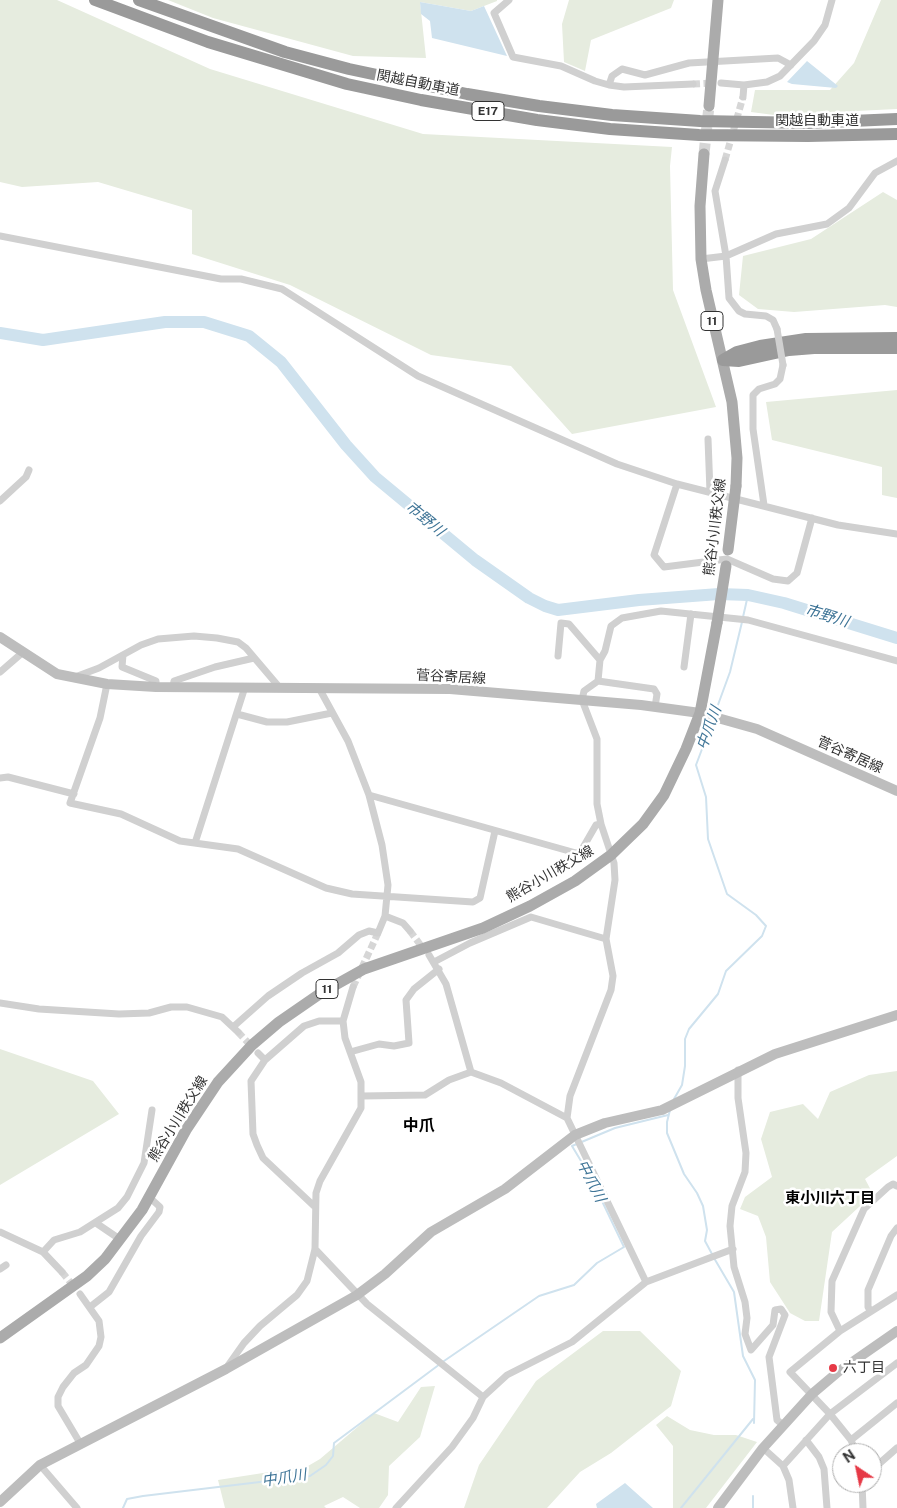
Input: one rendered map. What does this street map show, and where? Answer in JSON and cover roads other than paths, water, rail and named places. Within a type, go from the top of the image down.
[{"type":"highway","name":"関越自動車道","points":[[95,0],[208,42],[347,84],[421,100],[537,120],[610,129],[708,135],[808,136],[897,134]]},
{"type":"highway","name":"関越自動車道","points":[[139,0],[285,52],[349,69],[467,94],[581,112],[656,118],[771,123],[860,121],[897,118]]},
{"type":"highway","points":[[723,360],[737,352],[799,340],[897,338]]},
{"type":"highway","points":[[723,360],[739,361],[781,352],[814,348],[897,348]]},
{"type":"main road","points":[[710,106],[718,0]]},
{"type":"main road","name":"熊谷小川秩父線","points":[[0,1338],[87,1276],[121,1240],[149,1197],[190,1124],[218,1082],[252,1045],[279,1022],[341,981],[364,969],[483,928],[530,906],[575,881],[611,856],[643,824],[664,795],[686,749],[700,713],[717,623],[736,486],[735,429],[723,360],[706,290],[701,259],[700,206],[704,154]]},
{"type":"street","points":[[509,0],[494,13],[513,57],[561,66],[609,85],[624,87],[693,84]]},
{"type":"street","points":[[721,83],[744,85],[767,82],[780,76],[825,25],[832,0]]},
{"type":"street","points":[[609,85],[612,76],[622,69],[645,75],[689,63],[778,58],[791,65]]},
{"type":"street","points":[[743,97],[744,85]]},
{"type":"street","points":[[725,160],[715,191],[726,256],[729,298],[732,305],[745,314],[770,318],[777,329],[783,365],[780,379],[759,389],[753,395],[753,429],[764,505]]},
{"type":"street","points":[[701,259],[726,256],[776,234],[826,224],[849,208],[875,173],[897,161]]},
{"type":"street","points":[[0,236],[221,279],[241,279],[282,289],[418,376],[617,464],[677,484],[838,525],[897,534]]},
{"type":"street","points":[[708,439],[710,492]]},
{"type":"street","points":[[0,501],[26,477],[29,470]]},
{"type":"street","points":[[677,484],[654,555],[664,567],[727,558],[773,579],[788,581],[797,573],[812,518]]},
{"type":"street","points":[[598,681],[600,660],[605,651],[609,630],[617,620],[661,612],[748,620],[897,661]]},
{"type":"street","points":[[684,667],[691,614]]},
{"type":"street","points":[[558,656],[561,623],[569,624],[600,660]]},
{"type":"street","points":[[72,678],[99,668],[122,655],[158,639],[194,636],[238,642],[246,648],[280,688]]},
{"type":"street","name":"菅谷寄居線","points":[[0,637],[22,653],[58,674],[106,684],[156,687],[450,689],[655,707],[700,713],[757,729],[897,791]]},
{"type":"street","points":[[0,672],[22,653]]},
{"type":"street","points":[[122,655],[122,667],[156,681],[156,687]]},
{"type":"street","points":[[173,687],[174,681],[215,667],[254,658]]},
{"type":"street","points":[[646,1282],[567,1118],[570,1096],[611,990],[613,976],[606,939],[615,880],[611,856],[597,804],[597,739],[582,700],[584,691],[598,681],[654,689],[657,694],[655,707]]},
{"type":"street","points":[[106,684],[100,718],[70,803],[121,814],[180,841],[238,848],[341,892],[473,902],[478,900],[481,894],[495,831]]},
{"type":"street","points":[[195,843],[246,687]]},
{"type":"street","points":[[0,1003],[39,1009],[119,1014],[149,1013],[171,1007],[187,1007],[222,1017],[235,1029],[268,996],[302,973],[338,953],[359,935],[369,932],[378,933],[385,916],[388,896],[382,845],[369,795],[348,741],[319,688]]},
{"type":"street","points":[[237,714],[267,722],[287,722],[332,713]]},
{"type":"street","points":[[0,778],[8,777],[74,794]]},
{"type":"street","points":[[369,795],[576,853],[581,851],[596,825],[601,824]]},
{"type":"street","points":[[385,916],[403,923],[410,931]]},
{"type":"street","points":[[471,1072],[452,1000],[439,969],[432,959],[531,916],[606,939]]},
{"type":"street","points":[[350,1052],[378,1044],[394,1046],[410,1043],[406,1000],[414,989],[439,969]]},
{"type":"street","points":[[226,1369],[244,1343],[260,1326],[297,1295],[307,1281],[315,1249],[314,1206],[320,1181],[358,1115],[362,1096],[361,1082],[350,1052],[343,1021],[353,987]]},
{"type":"street","points":[[0,1502],[40,1465],[80,1442],[226,1369],[357,1294],[385,1274],[431,1232],[506,1189],[575,1135],[604,1122],[662,1110],[697,1094],[738,1070],[774,1054],[897,1015]]},
{"type":"street","points":[[314,1206],[264,1158],[253,1134],[252,1081],[266,1060],[304,1026],[319,1021],[343,1021]]},
{"type":"street","points":[[258,1053],[266,1060]]},
{"type":"street","points":[[738,1070],[738,1098],[746,1153],[745,1172],[732,1206],[730,1226],[734,1267],[745,1302],[747,1318],[745,1334],[751,1350],[773,1325],[775,1310],[781,1309],[785,1315],[769,1357],[777,1420],[783,1425]]},
{"type":"street","points":[[362,1096],[425,1095],[449,1080],[471,1072],[501,1083],[567,1118]]},
{"type":"street","points":[[43,1252],[54,1240],[80,1232],[96,1224],[118,1208],[141,1170],[147,1149],[152,1110]]},
{"type":"street","points":[[840,1331],[832,1312],[832,1281],[864,1209],[888,1186],[893,1184],[897,1186]]},
{"type":"street","points":[[90,1307],[109,1292],[141,1236],[159,1212],[160,1207],[149,1197]]},
{"type":"street","points":[[96,1224],[121,1240]]},
{"type":"street","points":[[870,1310],[868,1306],[868,1290],[891,1236],[897,1228]]},
{"type":"street","points":[[0,1232],[43,1252],[62,1272]]},
{"type":"street","points":[[315,1249],[357,1294],[482,1396]]},
{"type":"street","points":[[396,1508],[452,1447],[473,1418],[482,1396],[506,1375],[572,1342],[646,1282],[733,1249]]},
{"type":"street","points":[[80,1294],[99,1321],[101,1337],[99,1346],[86,1365],[74,1373],[58,1396],[58,1406],[62,1415],[80,1442]]},
{"type":"street","points":[[852,1443],[830,1414],[790,1372],[840,1331],[870,1310],[897,1296]]},
{"type":"street","points":[[720,1507],[763,1448],[812,1394],[838,1372],[897,1331]]},
{"type":"street","points":[[783,1466],[830,1414],[897,1363]]},
{"type":"street","points":[[851,1440],[897,1403]]},
{"type":"street","points":[[806,1440],[819,1457],[824,1469],[827,1508]]},
{"type":"street","points":[[763,1448],[783,1466],[789,1480],[793,1508]]},
{"type":"street","points":[[882,1461],[897,1448]]},
{"type":"street","points":[[40,1465],[77,1508]]},
{"type":"street","points":[[862,1493],[862,1508]]},
{"type":"water","points":[[420,2],[471,11],[484,6],[507,56],[432,38],[430,21],[421,14]]},
{"type":"water","points":[[807,61],[838,86],[836,88],[787,82]]},
{"type":"water","points":[[625,1483],[653,1508],[597,1508],[596,1504]]},
{"type":"waterway","name":"市野川","points":[[0,333],[43,340],[165,322],[204,322],[249,336],[281,362],[346,445],[375,477],[475,560],[529,598],[545,606],[558,610],[639,600],[719,594],[748,595],[784,603],[897,638]]},
{"type":"waterway","name":"中爪川","points":[[743,617],[748,595]]},
{"type":"waterway","name":"中爪川","points":[[715,713],[730,672],[742,622]]},
{"type":"waterway","name":"中爪川","points":[[674,1099],[682,1085],[685,1066],[685,1039],[689,1029],[718,994],[726,971],[762,936],[766,926],[756,915],[727,894],[708,839],[706,797],[696,765],[713,720]]},
{"type":"waterway","points":[[670,1110],[667,1133],[684,1174],[703,1206],[707,1230],[705,1241],[712,1254]]},
{"type":"waterway","name":"中爪川","points":[[444,1361],[539,1296],[574,1285],[597,1263],[624,1247],[590,1176],[572,1146],[615,1128],[668,1115]]},
{"type":"waterway","points":[[714,1258],[734,1292],[743,1356],[755,1380],[754,1423]]},
{"type":"waterway","name":"中爪川","points":[[123,1508],[127,1499],[143,1496],[310,1476],[326,1465],[333,1456],[334,1443],[440,1364]]},
{"type":"waterway","points":[[681,1508],[753,1419]]},
{"type":"waterway","points":[[753,1496],[753,1508]]},
{"type":"tunnel","points":[[693,84],[713,83]]},
{"type":"tunnel","points":[[725,160],[743,97]]},
{"type":"tunnel","points":[[704,154],[709,106]]},
{"type":"tunnel","points":[[410,931],[425,951]]},
{"type":"tunnel","points":[[353,987],[378,933]]},
{"type":"tunnel","points":[[238,1032],[253,1048]]},
{"type":"tunnel","points":[[62,1272],[75,1288]]},
{"type":"place","name":"六丁目","points":[[833,1368]]},
{"type":"district","name":"中爪","points":[[419,1126]]},
{"type":"district","name":"東小川六丁目","points":[[830,1198]]}]
